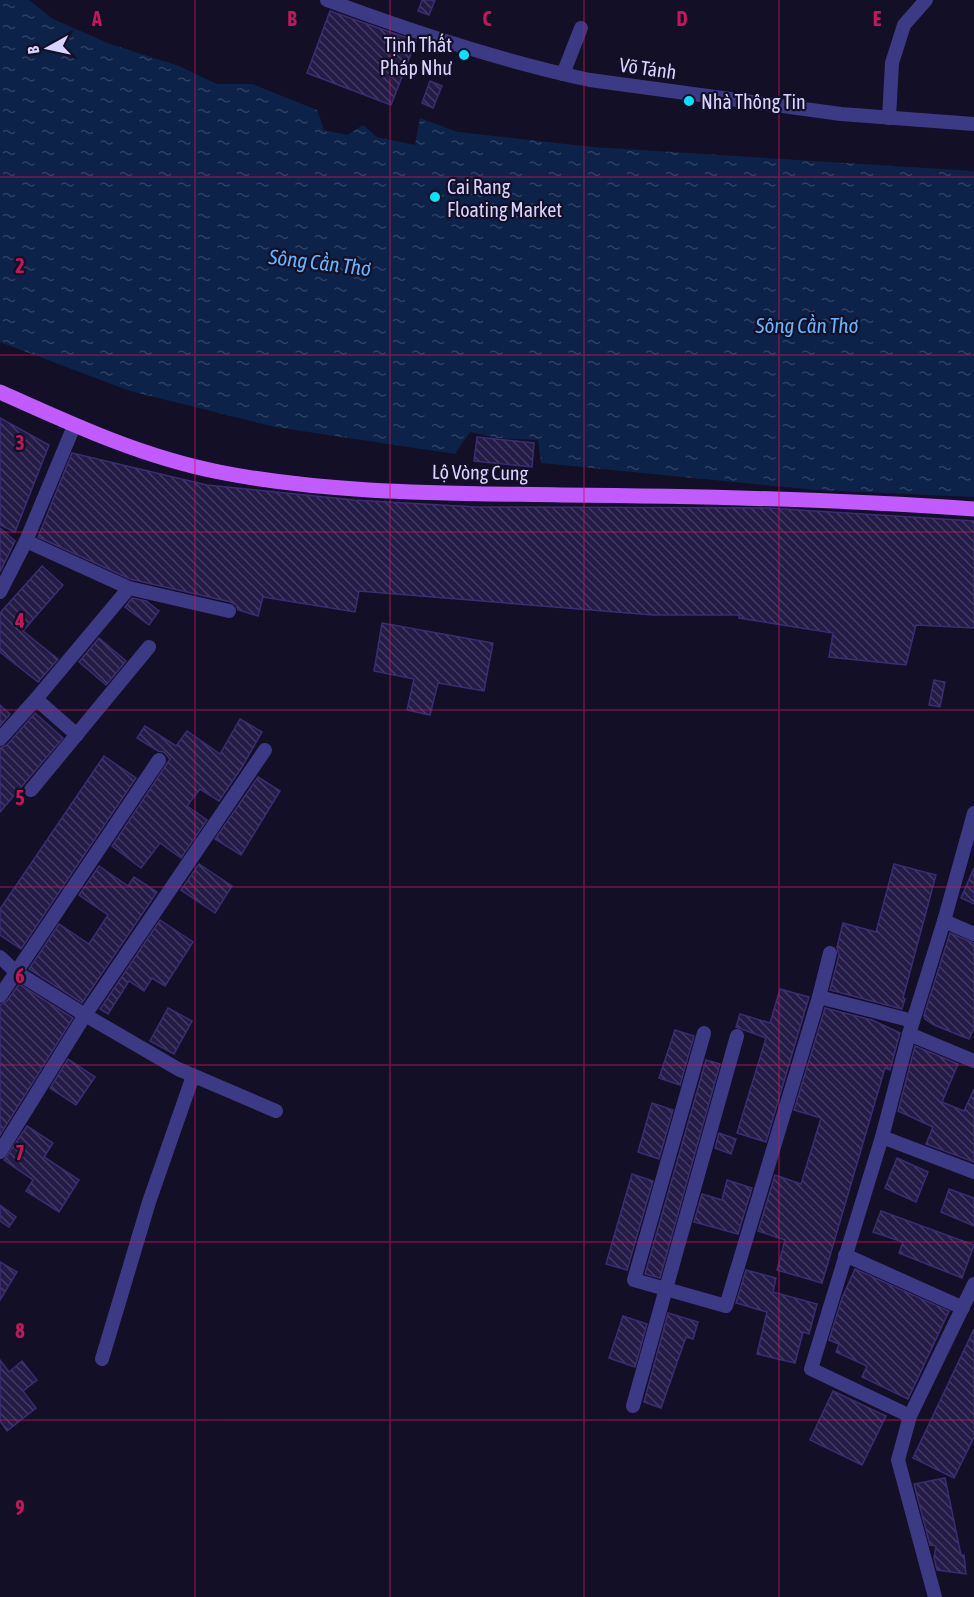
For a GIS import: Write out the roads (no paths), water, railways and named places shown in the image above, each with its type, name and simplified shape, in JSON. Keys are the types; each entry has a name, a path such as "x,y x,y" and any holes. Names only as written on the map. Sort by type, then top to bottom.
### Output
{"main road":[{"name":"Lộ Vòng Cung","path":"0,392 74,426 138,451 218,472 272,481 444,493 695,496 900,503 974,508"}],"street":[{"name":"Võ Tánh","path":"327,0 407,30 590,80 807,110 974,124"},
{"path":"889,118 892,63 904,25 926,0"},
{"path":"563,74 581,28"},
{"path":"0,592 26,541 74,426"},
{"path":"26,541 129,588 229,611"},
{"path":"0,739 129,588"},
{"path":"31,790 149,647"},
{"path":"36,699 77,735"},
{"path":"0,1152 85,1015 265,750"},
{"path":"0,996 159,760"},
{"path":"910,1416 811,1369 882,1137 911,1028 974,813"},
{"path":"944,921 974,934"},
{"path":"704,1033 634,1280 726,1306 819,997 830,953"},
{"path":"0,957 16,972 177,1069 276,1111"},
{"path":"819,997 911,1028 974,1061"},
{"path":"633,1406 737,1036"},
{"path":"102,1359 149,1202 193,1076"},
{"path":"882,1137 974,1172"},
{"path":"845,1255 963,1308"},
{"path":"935,1597 898,1460 910,1416 974,1284"}],"water":[{"name":"Sông Cần Thơ","path":"0,0 29,0 53,19 110,44 179,66 217,84 252,84 317,110 324,130 347,135 363,125 377,137 415,145 420,118 458,132 593,147 974,171 974,497 816,490 541,463 538,440 497,438 470,432 455,454 275,427 130,391 0,342"}],"place":[{"name":"Tịnh Thất Pháp Như","path":"464,55"},
{"name":"Nhà Thông Tin","path":"689,101"},
{"name":"Cai Rang Floating Market","path":"435,197"}]}
